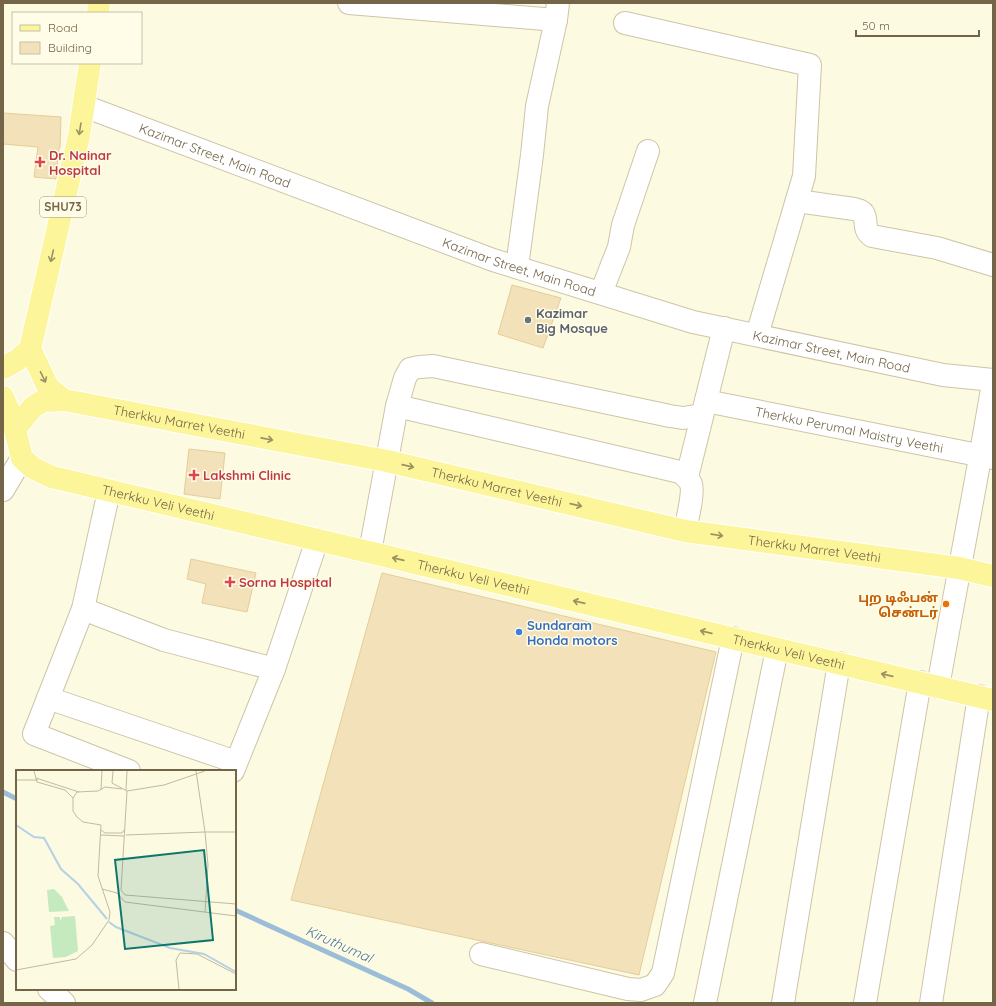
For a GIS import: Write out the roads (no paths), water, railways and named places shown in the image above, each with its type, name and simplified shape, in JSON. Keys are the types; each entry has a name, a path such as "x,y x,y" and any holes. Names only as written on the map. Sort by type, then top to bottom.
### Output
{"main road":[{"name":"SHU73","path":"30,349 79,136 90,64"},
{"path":"3,368 16,361 30,349"},
{"name":"Therkku Marret Veethi","path":"30,349 48,387 64,400 387,461 685,531 959,568 993,576"},
{"path":"3,397 12,418 22,458"},
{"path":"15,429 32,407 43,401 64,400"},
{"name":"Therkku Veli Veethi","path":"22,458 33,468 52,477 986,698"}],"street":[{"path":"349,3 557,11 538,106 517,268"},
{"path":"625,23 810,65 804,176 757,335"},
{"name":"Kazimar Street, Main Road","path":"84,106 493,260 693,322 943,375 993,380"},
{"path":"601,293 619,247 623,225 648,151"},
{"path":"796,201 862,211 867,229 869,234 872,236 937,248 993,265"},
{"path":"687,478 724,328"},
{"name":"Therkku Perumal Maistry Veethi","path":"396,406 405,378 410,369 433,366 670,416 683,418 704,408 987,457"},
{"path":"865,1003 929,684 987,457 993,383"},
{"path":"370,552 396,406 680,472 691,484 692,494 685,531"},
{"path":"3,490 22,458"},
{"path":"109,491 83,609 34,734 126,770"},
{"path":"48,698 235,767 274,669 317,540"},
{"path":"83,609 164,640 274,669"},
{"path":"481,954 628,989 641,990 655,985 663,973 733,638"},
{"path":"705,1003 777,649"},
{"path":"783,1003 839,663"},
{"path":"931,1003 986,698"},
{"path":"3,943 16,959"},
{"path":"50,990 64,1003"}],"waterway":[{"name":"Kiruthumal","path":"3,792 16,798"},
{"name":"Kiruthumal","path":"236,910 408,989 432,1003"}],"place":[{"name":"Dr. Nainar Hospital","path":"40,162"},
{"name":"Kazimar Big Mosque","path":"528,320"},
{"name":"Lakshmi Clinic","path":"194,475"},
{"name":"Sorna Hospital","path":"230,582"},
{"name":"புற டிஃபன் சென்டர்","path":"946,604"},
{"name":"Sundaram Honda motors","path":"519,632"}]}
